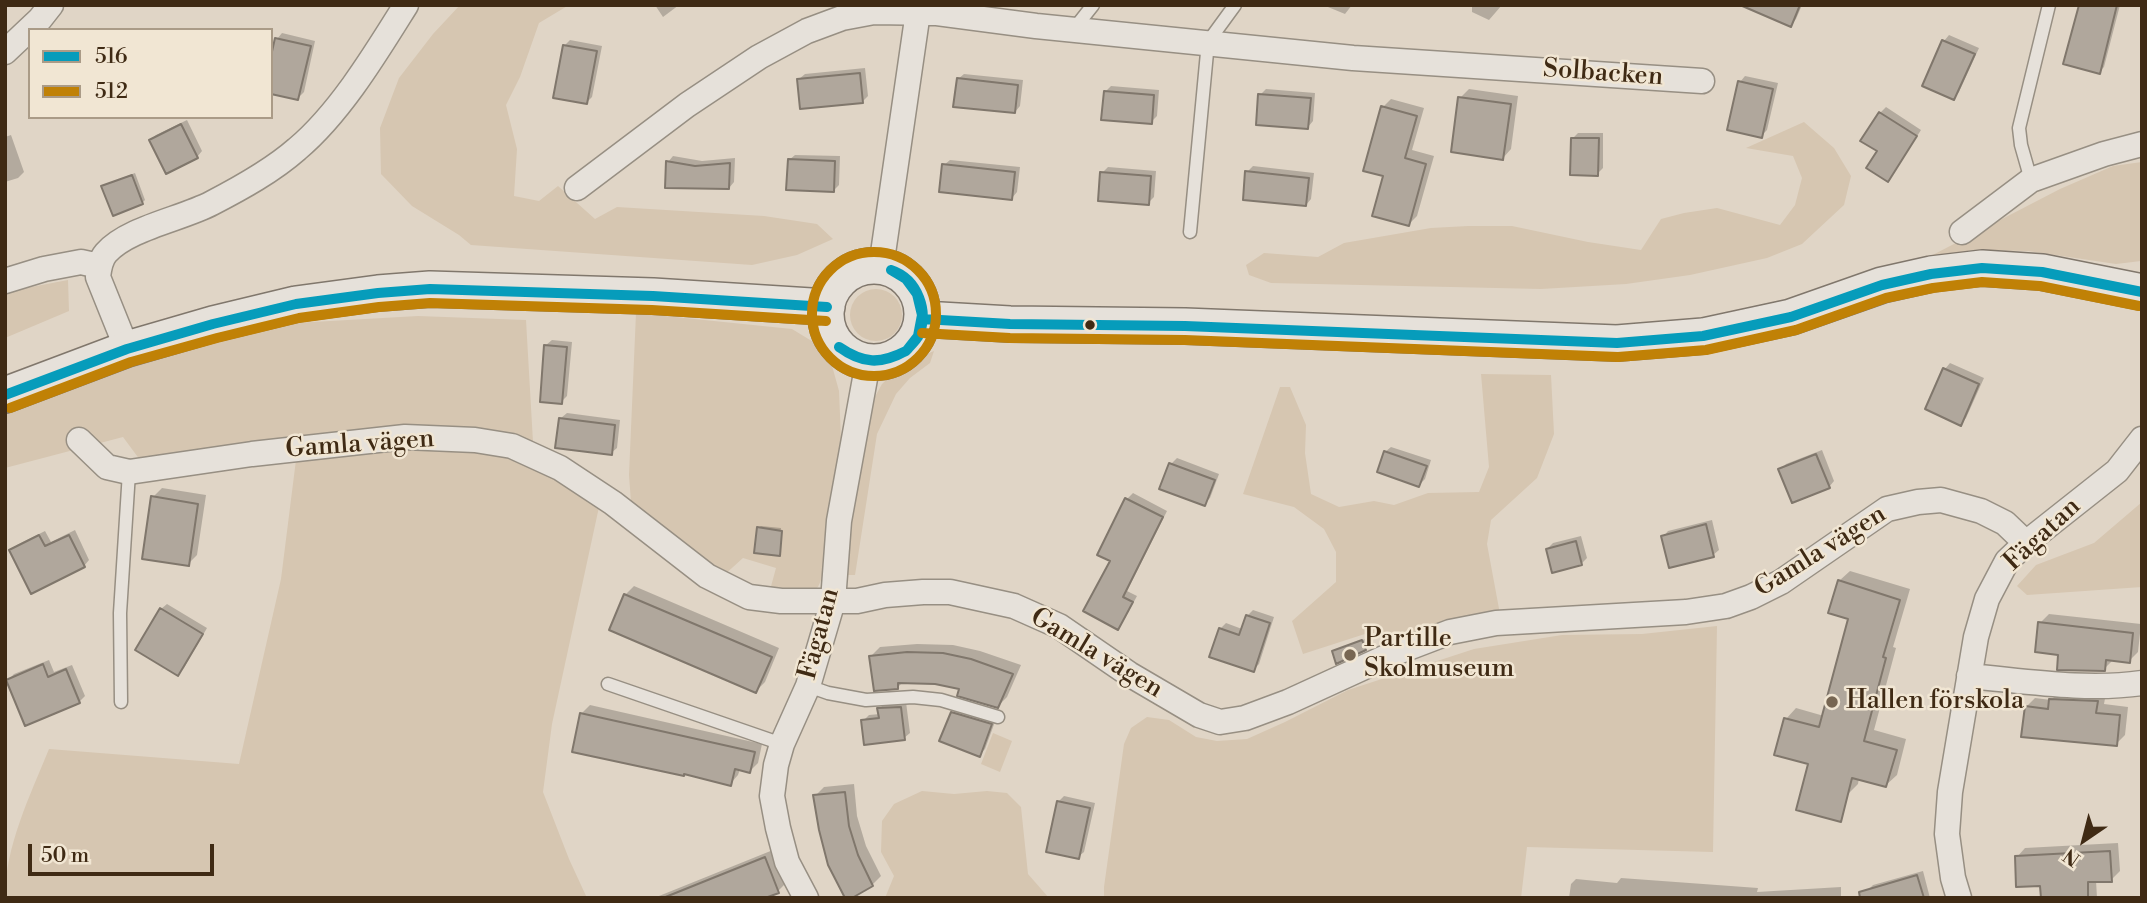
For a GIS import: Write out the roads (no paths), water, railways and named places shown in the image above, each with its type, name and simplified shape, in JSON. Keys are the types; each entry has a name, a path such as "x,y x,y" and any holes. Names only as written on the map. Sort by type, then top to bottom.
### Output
{"street":[{"path":"30,28 51,5"},
{"path":"127,349 98,277 99,266 106,253 124,239 209,205 296,150 315,132 346,93 406,5"},
{"name":"Solbacken","path":"577,188 687,105 759,57 824,20 874,12 918,12 1353,58 1702,80"},
{"path":"881,267 918,12"},
{"path":"5,52 28,30"},
{"path":"1962,232 2031,180 2104,154 2142,144"},
{"path":"5,281 44,269 81,262 99,266"},
{"path":"881,267 900,274 911,283 920,302 923,319 917,336 903,353 883,362 868,362 847,354 836,343 827,322 827,307 833,290 845,276 862,268 881,267"},
{"path":"923,319 1617,343 1703,336 1791,317 1882,285 1931,274 1982,268 2042,272 2142,292"},
{"path":"5,395 127,349 213,324 296,304 378,293 430,289 653,296 827,307"},
{"name":"Fägatan","path":"806,898 788,862 772,796 782,744 808,686 833,601 839,520 868,362"},
{"name":"Gamla vägen","path":"129,471 405,437 475,439 512,446 560,468 613,503 707,576 750,597 781,601 857,601 885,595 950,592 1014,606 1059,626 1129,674 1199,715 1220,722 1245,718 1288,702 1395,653 1450,632 1496,623 1686,612 1726,606 1781,582 1887,509 1902,504 1941,500 1981,511 2005,523 2026,543"},
{"name":"Fägatan","path":"1959,898 1953,878 1947,834 1950,792 1976,637 1987,599 2007,561 2117,471 2142,439"},
{"path":"79,440 107,467 129,471"},
{"path":"1969,676 2077,685 2122,686 2142,683"}],"lane":[{"path":"1074,29 1093,5"},
{"path":"1190,232 1208,42 1235,5"},
{"path":"2031,180 2019,128 2049,5"},
{"path":"121,702 120,612 129,471"},
{"path":"608,684 782,744"},
{"path":"808,686 828,693 866,700 913,697 941,700 999,718"}],"place":[{"name":"Partille Skolmuseum","path":"1350,655"},
{"name":"Hallen förskola","path":"1832,702"}]}
